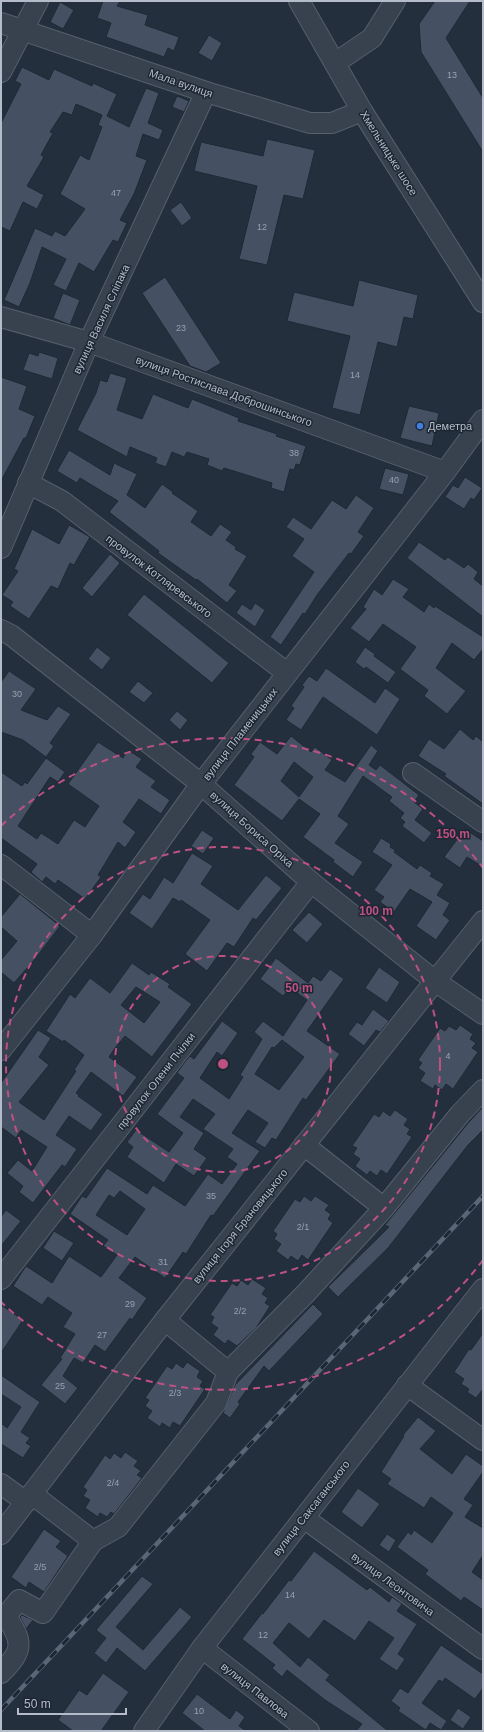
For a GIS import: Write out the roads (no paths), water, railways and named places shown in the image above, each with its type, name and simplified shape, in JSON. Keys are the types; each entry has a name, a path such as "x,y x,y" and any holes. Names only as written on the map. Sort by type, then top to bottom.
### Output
{"street":[{"path":"1,72 38,1"},
{"name":"Хмельницьке шосе","path":"299,1 362,111 483,302"},
{"path":"335,64 372,38 395,1"},
{"name":"Мала вулиця","path":"1,23 206,92 310,123 332,124 362,111"},
{"name":"вулиця Василя Сліпака","path":"1,548 89,342 206,92"},
{"name":"вулиця Ростислава Доброшинського","path":"1,317 89,342 445,472"},
{"name":"вулиця Пламеницьких","path":"1,1050 92,934 201,784 445,472 483,420"},
{"name":"провулок Котляревського","path":"28,483 62,501 287,673"},
{"name":"вулиця Бориса Оріха","path":"1,630 11,635 201,784 311,882 435,980 483,1014"},
{"path":"413,773 483,822"},
{"path":"1,865 92,934"},
{"name":"провулок Олени Пчілки","path":"1,1279 311,882"},
{"name":"вулиця Ігоря Брановицького","path":"1,1534 165,1320 483,921"},
{"path":"1,1673 17,1653 19,1643 17,1634 3,1614 19,1600 43,1613 93,1541 118,1528 216,1403 228,1372 306,1293 384,1208 460,1114 483,1090"},
{"path":"304,1145 384,1208"},
{"name":"вулиця Саксаганського","path":"144,1731 202,1648 483,1290"},
{"path":"165,1320 228,1372"},
{"path":"407,1385 483,1440"},
{"path":"1,1484 29,1498 93,1541"},
{"name":"вулиця Леонтовича","path":"304,1518 483,1649"},
{"name":"вулиця Павлова","path":"202,1648 309,1731"}],"railway":[{"path":"1,1710 483,1196"}],"place":[{"name":"Деметра","path":"420,426"}]}
